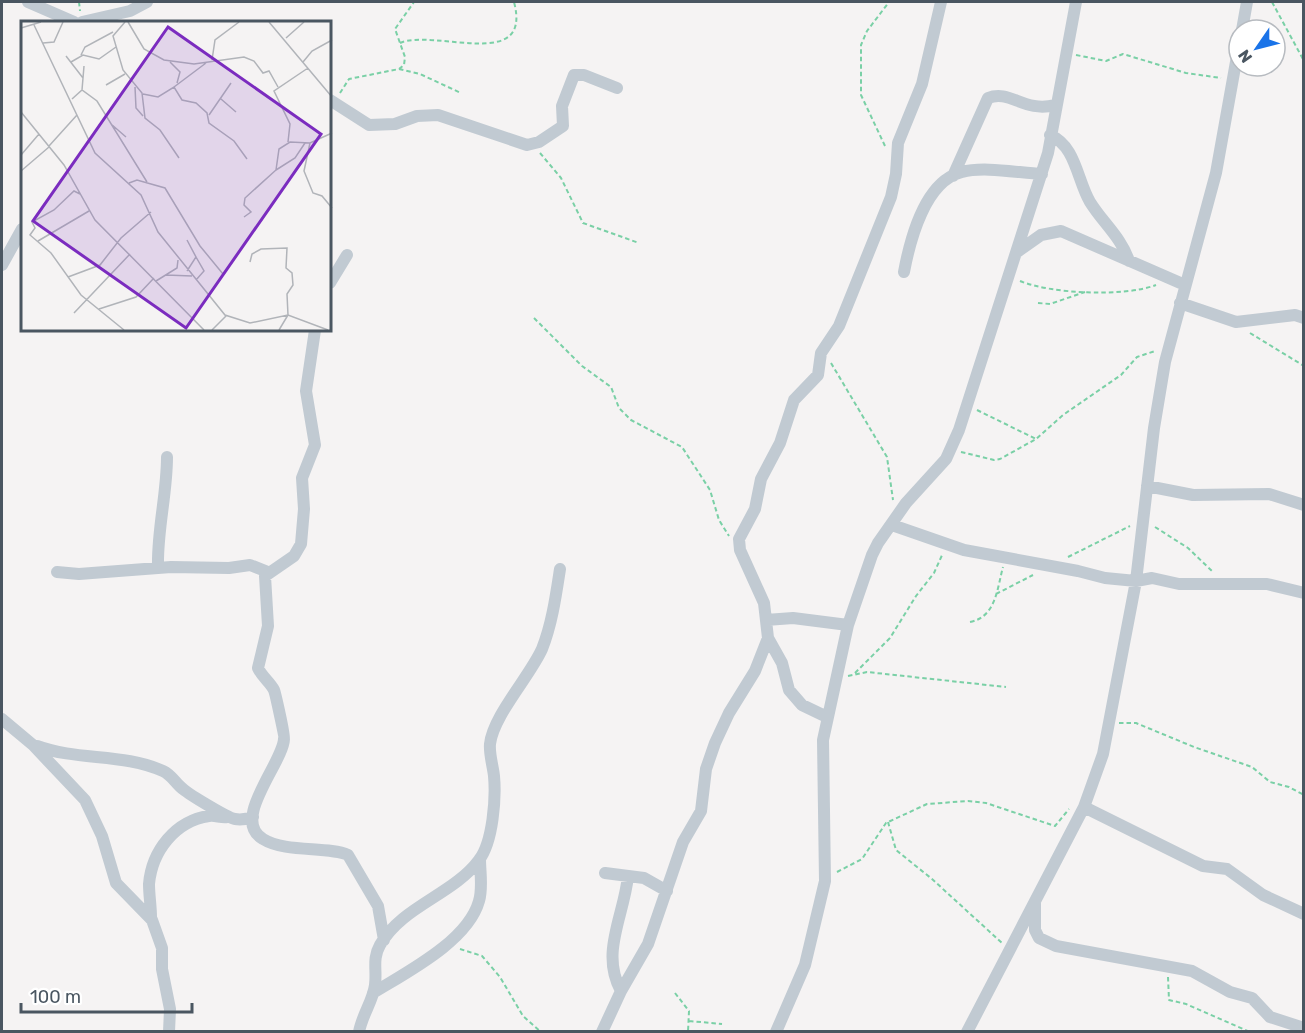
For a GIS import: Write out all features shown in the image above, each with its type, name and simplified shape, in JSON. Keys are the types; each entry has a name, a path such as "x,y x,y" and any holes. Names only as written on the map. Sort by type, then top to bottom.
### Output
{"street":[{"path":"28,2 72,21"},
{"path":"86,21 130,11 147,2"},
{"path":"776,1032 805,965 825,881 823,740 848,625 872,555 894,521 946,459 968,406 989,330 1042,174 1076,2"},
{"path":"1244,18 1247,2"},
{"path":"827,717 802,705 792,695 785,679 782,663 768,638 758,588 740,550 739,539 755,509 761,479 780,443 796,397 818,375 823,350 839,326 891,197 896,174 898,143 922,84 941,3"},
{"path":"333,102 369,125 395,124 417,116 438,115 528,145 546,138 563,126 562,106 574,75 584,75 617,88"},
{"path":"967,1032 1035,899 1079,806 1110,723 1136,581 1147,486 1169,348 1216,173 1233,78"},
{"path":"904,272 912,234 924,207 953,176 988,98 1005,96 1038,109 1055,105"},
{"path":"1050,135 1065,145 1089,201 1124,245 1129,261"},
{"path":"953,176 971,170 1042,174"},
{"path":"2,265 21,231"},
{"path":"1017,252 1041,235 1061,231 1185,285"},
{"path":"332,280 346,255"},
{"path":"1180,303 1228,321 1255,322 1294,315 1304,318"},
{"path":"315,332 306,391 315,445 302,478 303,533 294,556 268,572 264,584 267,626 258,668 276,695 285,740 269,772 253,817 253,827 256,835 265,841 322,852 343,853 353,860 378,906 384,940"},
{"path":"158,567 159,530 167,487 167,457"},
{"path":"1147,486 1193,495 1269,494 1304,505"},
{"path":"894,521 948,545 1005,559 1078,571 1105,578 1136,581 1152,578 1179,584 1267,584 1304,593"},
{"path":"57,572 102,573 158,567 250,566 268,572"},
{"path":"373,993 444,945 469,923 476,910 480,898 480,859 494,807 490,745 503,715 542,648 553,608 560,569"},
{"path":"766,620 793,618 848,625"},
{"path":"602,1032 621,991 648,945 683,842 701,811 706,769 715,743 729,713 755,671 768,638"},
{"path":"2,719 7,731 33,745 88,757 128,760 168,773 188,793 227,817"},
{"path":"33,745 85,800 102,836 116,883 150,917"},
{"path":"1079,806 1203,866 1227,869 1263,895 1304,914"},
{"path":"169,1032 170,1009 162,969 162,948 150,917 151,874 167,840 179,827 208,816 236,819 253,817"},
{"path":"359,1032 373,993 375,955 384,940 400,922 461,878 480,859"},
{"path":"605,873 644,878 667,891"},
{"path":"621,991 612,965 612,946 627,893 628,876"},
{"path":"1035,899 1035,930 1039,938 1056,946 1197,972 1230,992 1252,998 1270,1017 1304,1028"}],"path":[{"path":"399,69 405,61 395,29 414,2"},
{"path":"400,44 409,40 453,41 472,45 502,41 515,31 518,24 514,2"},
{"path":"889,2 867,31 861,45 860,89 889,155"},
{"path":"1272,2 1304,61"},
{"path":"1066,52 1106,61 1123,54 1143,62 1170,67 1186,73 1212,75 1232,82"},
{"path":"333,102 350,78 399,69 420,74 461,93"},
{"path":"528,145 539,152 561,178 583,223 639,243"},
{"path":"1009,276 1034,286 1101,293 1149,288 1173,279"},
{"path":"1038,303 1050,304 1064,297 1079,296 1085,292"},
{"path":"534,318 582,366 612,388 619,408 631,420 682,447 710,490 719,520 740,550"},
{"path":"1228,321 1304,366"},
{"path":"951,449 997,460 1036,439 1063,415 1121,375 1137,357 1169,348"},
{"path":"823,350 887,457 894,521"},
{"path":"968,406 1008,423 1036,439"},
{"path":"2,414 2,431"},
{"path":"996,594 1013,588 1079,550 1144,521 1188,548 1227,584"},
{"path":"836,685 855,673 890,638 916,596 934,573 948,545"},
{"path":"970,622 985,616 996,594 1005,559"},
{"path":"855,673 867,672 1006,687"},
{"path":"1110,723 1136,723 1194,747 1252,767 1270,782 1289,787 1304,795"},
{"path":"825,881 842,868 862,859 888,822 927,804 968,801 992,805 1055,826 1079,806"},
{"path":"888,822 894,847 898,853 932,879 1009,948"},
{"path":"444,945 482,956 500,977 523,1016 541,1032"},
{"path":"1166,968 1169,1000 1186,1004 1251,1032"},
{"path":"675,993 687,1007 688,1032"},
{"path":"689,1021 722,1024"}]}
